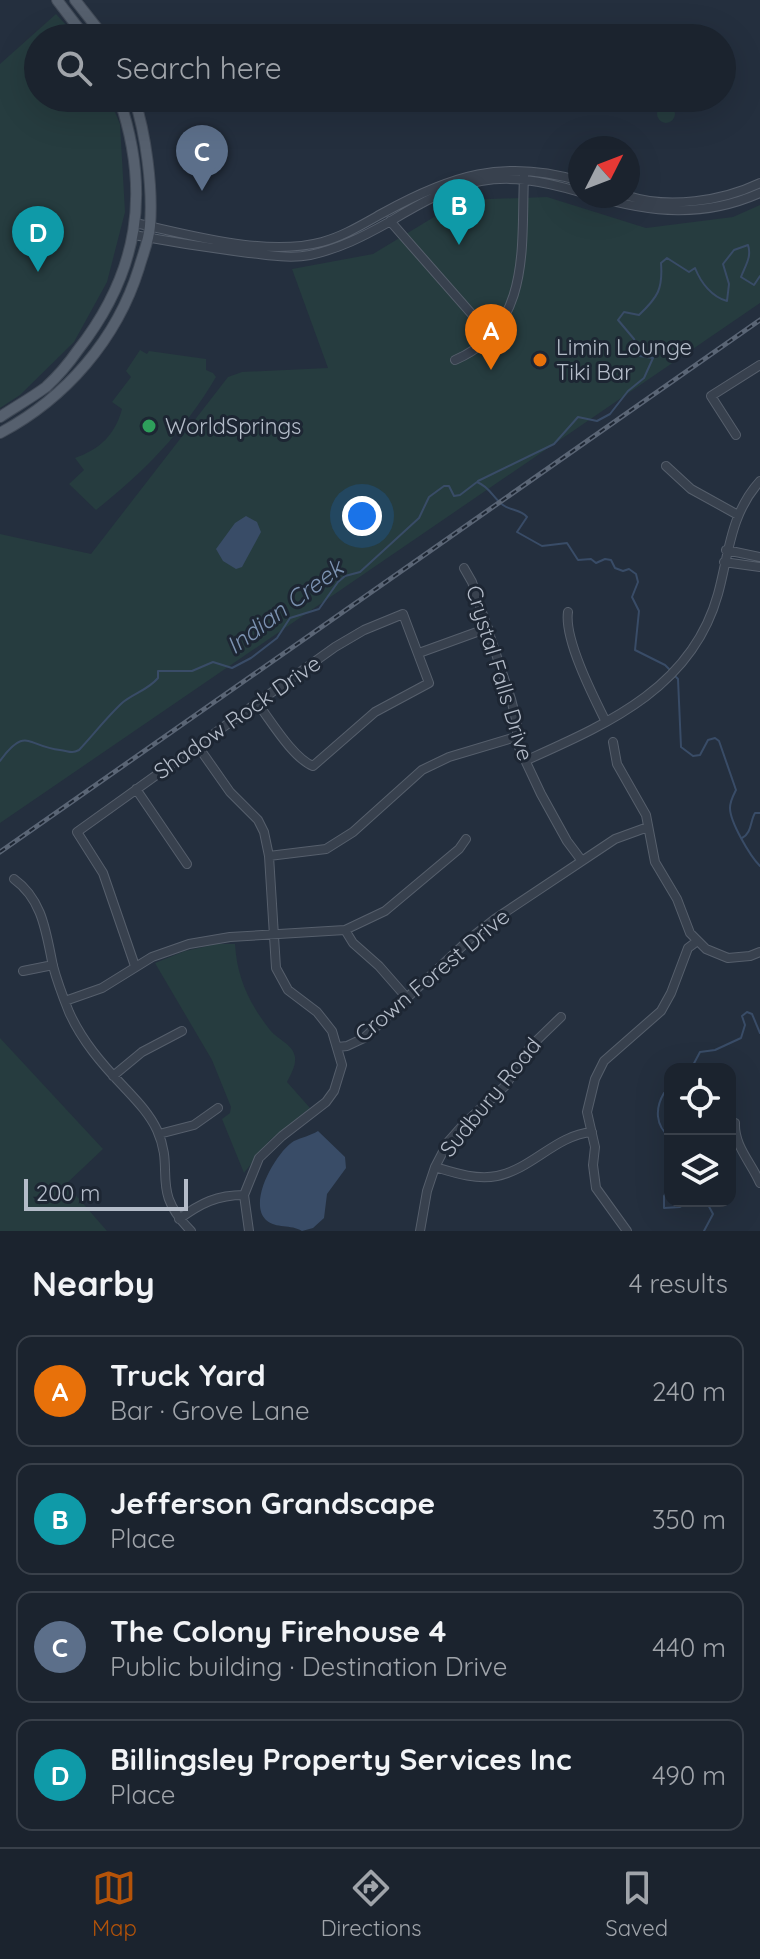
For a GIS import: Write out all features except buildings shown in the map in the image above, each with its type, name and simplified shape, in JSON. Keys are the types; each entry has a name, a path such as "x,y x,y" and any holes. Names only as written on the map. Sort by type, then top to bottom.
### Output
{"main road":[{"path":"57,0 75,24"},
{"path":"75,0 94,24"},
{"path":"0,417 45,387 90,336 114,294 130,257 137,200 134,158 122,112"},
{"path":"0,433 51,399 81,371 118,319 133,288 149,232 147,165 137,112"}],"street":[{"path":"149,232 261,246 297,246 322,242 353,230 444,183 469,174 551,172 568,177"},
{"path":"135,229 228,250 278,256 308,255 368,235 457,186 524,174 568,188"},
{"path":"455,360 469,354 491,336 503,321 516,292 524,174"},
{"path":"640,207 708,199 741,192 760,183"},
{"path":"640,199 682,212 725,206 760,193"},
{"path":"390,221 491,336"},
{"path":"736,435 711,396 760,365"},
{"path":"666,466 691,489 738,515"},
{"path":"527,760 629,711 659,687 692,648 712,614 726,550 738,515 760,481"},
{"path":"726,550 760,557"},
{"path":"724,562 760,567"},
{"name":"Crystal Falls Drive","path":"464,568 488,628 515,714 516,737 547,806 582,861"},
{"path":"568,612 574,646 606,722"},
{"name":"Shadow Rock Drive","path":"135,966 103,873 77,832 351,637 403,614 419,653"},
{"path":"258,704 282,737 309,766 318,762 384,706 429,683 419,653 488,628"},
{"path":"269,856 317,852 334,846 422,770 449,757 516,737"},
{"path":"613,742 617,764 641,804 653,856 696,942 728,958 760,952"},
{"path":"197,745 230,792 258,820 266,837 274,958 282,981 293,995 326,1022 338,1047 342,1065 331,1096 259,1158 244,1195 248,1231"},
{"path":"136,789 187,864"},
{"name":"Crown Forest Drive","path":"338,1047 364,1038 483,928 615,839 648,827"},
{"path":"65,1001 102,988 135,966 189,944 230,937 345,930 372,919 392,905 459,849 466,839"},
{"path":"14,879 29,892 44,920 53,965 82,1037 150,1116 159,1134 163,1184 169,1202 191,1231"},
{"path":"345,930 353,943 379,966 407,998"},
{"path":"627,1231 596,1188 592,1132 587,1112 595,1079 604,1061 661,1011 688,948 696,942"},
{"path":"23,971 53,965"},
{"name":"Sudbury Road","path":"420,1231 435,1167 455,1133 505,1086 530,1047 561,1017"},
{"path":"113,1076 142,1052 182,1031"},
{"path":"159,1134 194,1125 218,1108"},
{"path":"435,1167 467,1176 497,1176 522,1166 577,1133 592,1132"},
{"path":"736,1135 736,1142 760,1183"},
{"path":"179,1219 215,1197 244,1195"}],"green space":[{"path":"56,14 65,24 45,24"},
{"path":"24,43 24,112 115,112 120,124 125,212 107,282 74,342 20,395 0,408 0,64"},
{"path":"657,112 675,112 675,118 670,123 662,123 657,118"},
{"path":"547,197 568,204 568,208 582,208 646,228 733,217 760,205 760,303 0,823 0,534 91,554 228,377 242,372 328,368 292,269 373,254 462,200"},
{"name":"WorldSprings","path":"140,350 147,354 149,351 206,359 206,370 216,377 191,415 162,450 96,510 69,484 84,470 75,458 92,450 111,434 122,409 112,402 131,377 126,371"},
{"path":"217,944 235,944 238,968 250,1000 270,1030 294,1053 295,1064 287,1082 310,1108 269,1141 244,1173 222,1119 230,1113 231,1107 212,1060 155,963 185,951"},
{"path":"0,1038 103,1149 66,1184 107,1231 0,1231"}],"water":[{"path":"246,516 257,522 261,532 242,567 236,569 223,561 216,549 235,523"},
{"path":"318,1131 345,1157 346,1168 327,1194 324,1218 313,1228 302,1231 270,1223 261,1212 260,1201 266,1178 287,1147"}],"waterway":[{"path":"478,481 554,444 578,417 597,421 610,414 628,391 644,378 653,358 640,356 634,339 618,320 624,312 639,315 651,303 660,286 661,263 667,258 689,272 695,268 708,289 727,301 729,284 723,264 734,250 748,245 749,257 741,277 754,285 760,276"},
{"name":"Indian Creek","path":"0,761 22,741 70,752 79,750 122,703 154,682 158,671 192,671 213,662 232,668 251,658 277,638 290,618 319,609 338,582 345,576 360,572 419,518 429,497 444,486 449,486 454,496 477,482 503,505 527,517 517,532 542,546 567,543 578,560 591,559 596,563 611,560 615,568 623,571 629,569 636,574 638,582 632,597 639,611 635,650 670,670"},
{"name":"Indian Creek","path":"674,675 678,679 681,747 693,756 700,755 708,740 715,738 719,741 736,790 730,805 733,822 760,866"},
{"name":"Indian Creek","path":"742,838 749,830 755,813 760,813"},
{"path":"694,1063 700,1052 715,1050 741,1038 745,1025 742,1016 747,1012 752,1014 760,1033"},
{"path":"664,1093 658,1111 664,1132"},
{"path":"664,1207 680,1207"},
{"path":"704,1231 713,1214 709,1207"}],"railway":[{"path":"0,852 760,320"}],"place":[{"name":"The Colony Firehouse 4","path":"202,191"},
{"name":"Jefferson Grandscape","path":"459,245"},
{"name":"Billingsley Property Services Inc","path":"38,272"},
{"name":"Limin Lounge Tiki Bar","path":"540,360"},
{"name":"Truck Yard","path":"491,370"},
{"name":"WorldSprings","path":"149,426"}]}
